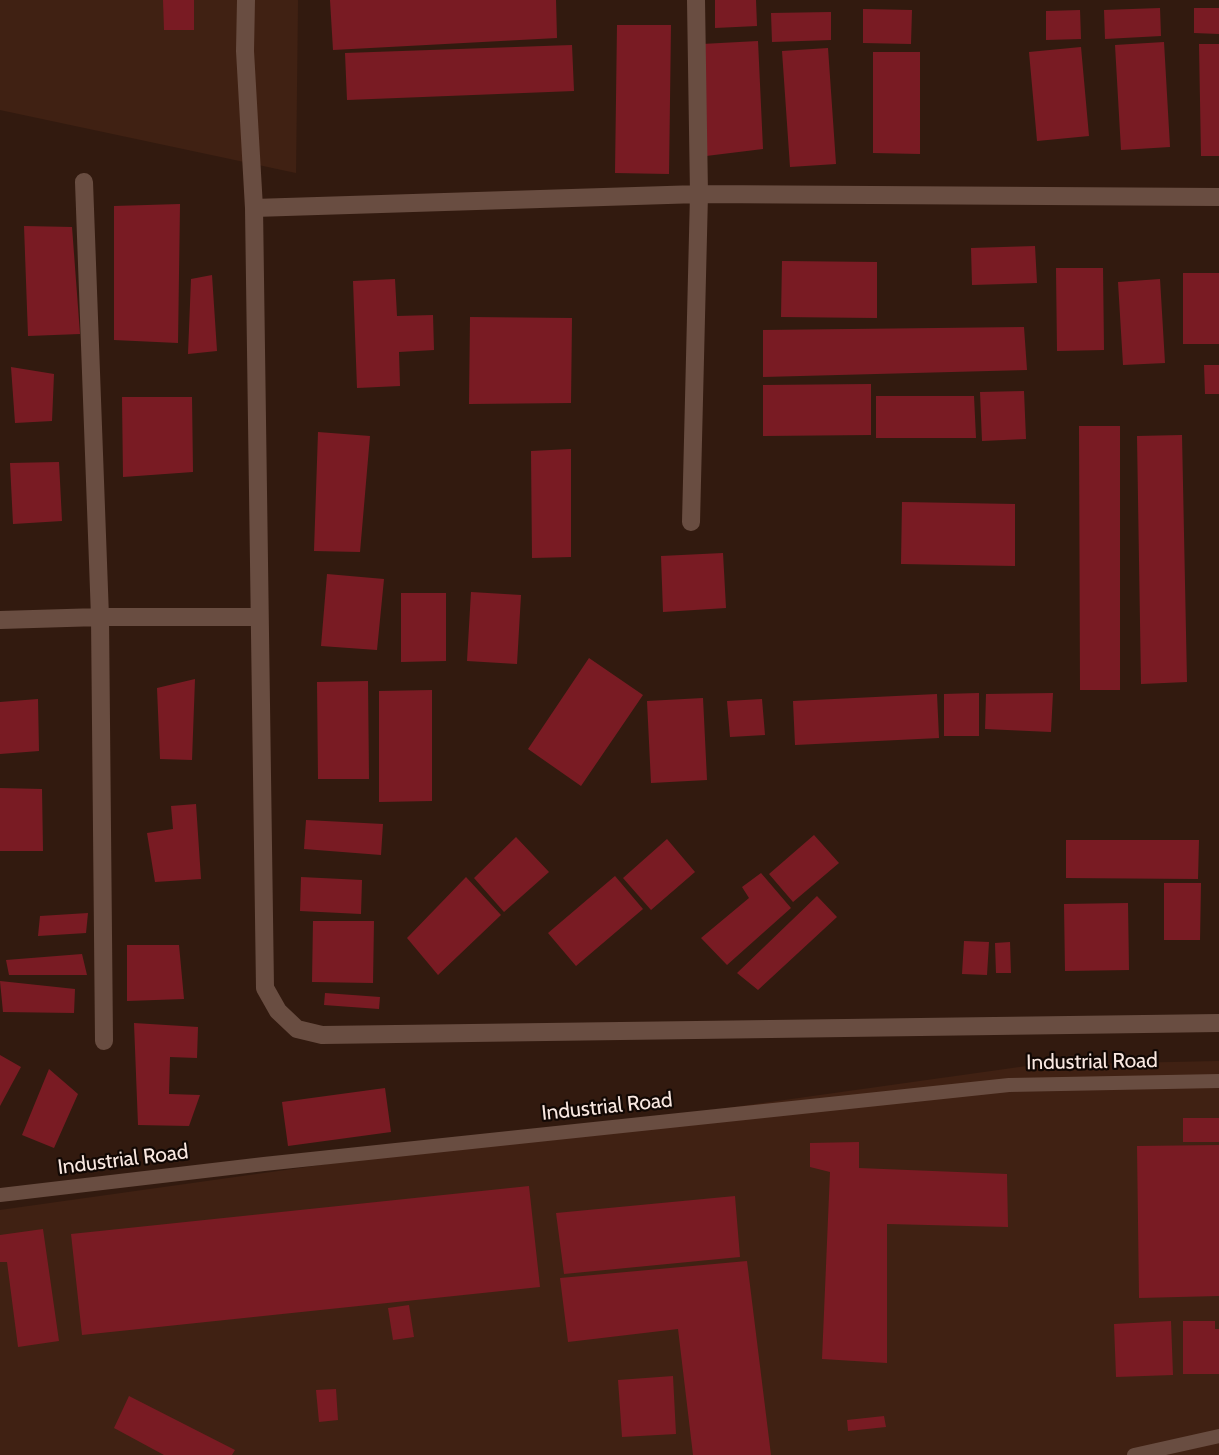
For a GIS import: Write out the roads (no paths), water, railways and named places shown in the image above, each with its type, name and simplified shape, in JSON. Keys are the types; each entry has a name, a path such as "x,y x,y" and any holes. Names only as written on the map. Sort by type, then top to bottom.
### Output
{"street":[{"path":"246,0 245,51 254,208 265,988 278,1011 297,1029 322,1035 1219,1023"},
{"path":"691,522 699,194 696,0"},
{"path":"84,182 100,617 104,1041"},
{"path":"254,208 699,194 1219,197"},
{"path":"0,620 100,617 258,617"}],"lane":[{"name":"Industrial Road","path":"0,1195 276,1163 1010,1085 1219,1081"},
{"path":"1134,1455 1219,1436"}]}
